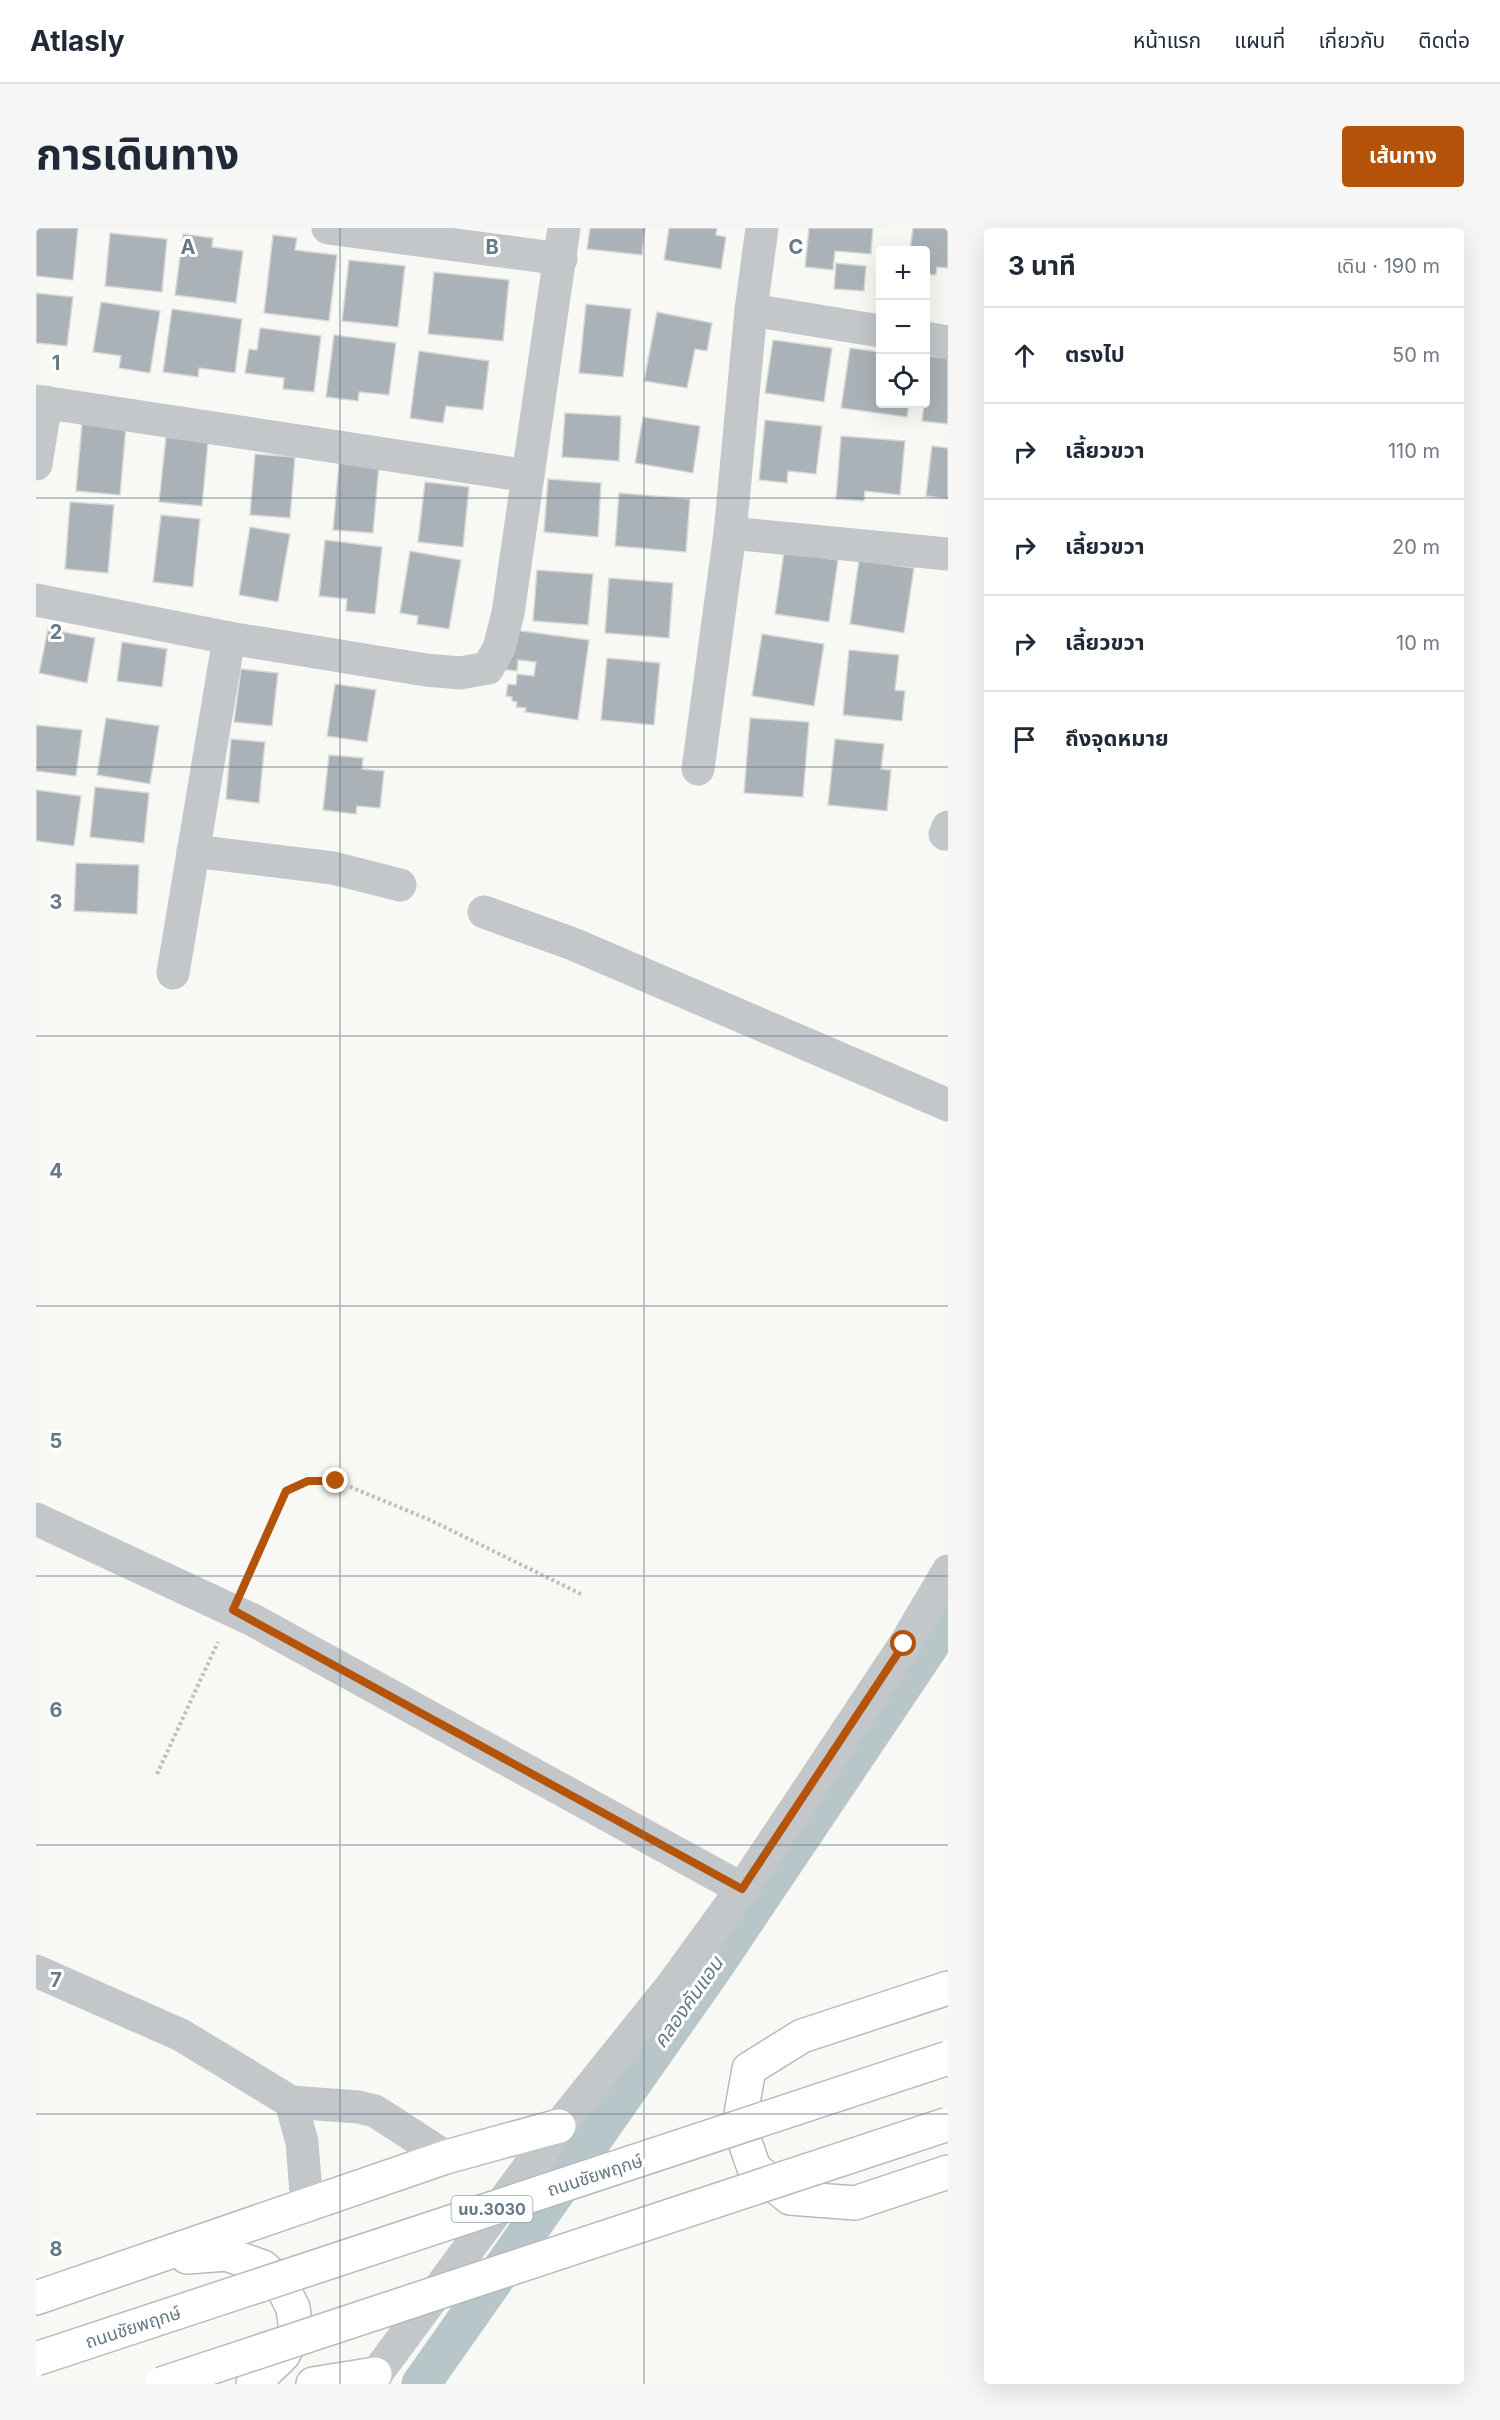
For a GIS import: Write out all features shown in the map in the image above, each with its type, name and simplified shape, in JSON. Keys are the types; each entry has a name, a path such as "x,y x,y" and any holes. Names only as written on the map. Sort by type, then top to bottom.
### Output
{"main road":[{"path":"948,1988 802,2036 749,2069 739,2125 754,2168 790,2198 855,2203 948,2172"},
{"name":"ถนนชัยพฤกษ์","path":"36,2360 948,2058"},
{"path":"161,2384 948,2124"},
{"path":"36,2298 446,2157 559,2127"},
{"path":"152,2259 226,2254 263,2267 282,2286 293,2308 296,2331 284,2355 253,2384"},
{"path":"313,2384 372,2379"}],"street":[{"path":"36,600 229,638 426,670 460,673 488,668 499,648 508,613 562,244 328,228"},
{"path":"698,770 730,533 751,310 762,228"},
{"path":"751,310 876,330"},
{"path":"930,339 948,342"},
{"path":"36,464 41,401 528,476"},
{"path":"730,533 948,554"},
{"path":"173,973 229,638"},
{"path":"193,851 333,868 400,885"},
{"path":"484,912 573,944 948,1105"},
{"path":"36,1519 233,1610 742,1889"},
{"path":"372,2379 559,2127 673,1984 742,1889 904,1644 948,1571"},
{"path":"36,1971 181,2035 291,2102 358,2107 375,2111 446,2157"},
{"path":"291,2102 302,2142 307,2206"}],"path":[{"path":"157,1774 286,1491 308,1481 336,1481 430,1520 583,1595"}],"building":[{"path":"36,228 78,228 73,280 36,276"},
{"path":"590,228 645,228 642,255 587,249"},
{"path":"669,228 717,228 716,235 726,237 721,269 664,260"},
{"path":"809,228 873,228 871,254 835,251 833,270 805,267"},
{"path":"913,228 948,228 948,268 937,267 936,275 930,274 930,246 911,246"},
{"path":"110,233 167,239 162,292 105,286"},
{"path":"183,234 213,238 212,247 243,251 236,303 175,295"},
{"path":"273,235 297,238 295,250 337,255 329,321 264,313"},
{"path":"349,260 405,266 398,327 342,321"},
{"path":"836,263 866,266 864,291 834,289"},
{"path":"434,272 509,280 503,341 428,334"},
{"path":"36,293 73,297 67,346 36,343"},
{"path":"101,302 160,311 150,373 119,368 121,356 93,352"},
{"path":"586,304 631,309 623,377 579,373"},
{"path":"172,309 242,319 235,373 199,368 198,377 163,372"},
{"path":"657,312 712,323 707,351 695,349 687,388 644,381"},
{"path":"260,328 321,336 314,392 283,389 284,378 245,373 249,349 257,350"},
{"path":"334,335 396,343 389,395 359,392 358,401 326,397"},
{"path":"773,340 832,348 824,402 765,393"},
{"path":"850,348 876,351 876,408 908,408 907,417 841,408"},
{"path":"419,351 489,361 483,410 446,406 443,423 410,418"},
{"path":"930,356 948,358 948,424 922,421 924,408 930,408"},
{"path":"565,413 621,416 619,461 562,457"},
{"path":"643,417 700,426 693,473 635,463"},
{"path":"765,420 822,426 816,474 788,471 787,483 759,480"},
{"path":"82,424 126,427 120,495 76,491"},
{"path":"841,436 905,441 900,495 865,491 864,501 836,499"},
{"path":"166,437 208,442 202,506 159,502"},
{"path":"932,446 948,448 948,499 926,496"},
{"path":"255,454 295,457 290,518 250,515"},
{"path":"339,462 379,465 373,533 333,530"},
{"path":"548,479 601,483 598,537 544,532"},
{"path":"425,482 469,487 463,547 418,542"},
{"path":"619,493 690,499 686,552 615,546"},
{"path":"70,502 114,505 108,573 65,569"},
{"path":"161,515 200,519 193,587 153,582"},
{"path":"250,527 290,534 278,602 239,595"},
{"path":"325,540 382,547 375,614 346,611 347,599 319,596"},
{"path":"410,551 461,560 449,629 417,624 418,616 400,613"},
{"path":"784,552 838,560 829,622 775,614"},
{"path":"859,560 914,568 904,633 850,624"},
{"path":"537,570 593,574 588,625 533,621"},
{"path":"609,578 673,583 669,638 605,633"},
{"path":"48,629 95,638 87,683 39,673"},
{"path":"514,630 589,640 578,720 525,712 526,708 516,707 517,702 512,701 512,697 506,696 508,684 516,685 517,674 534,676 536,662 518,660 517,671 501,669"},
{"path":"762,634 824,644 814,706 752,696"},
{"path":"122,642 167,649 162,687 117,681"},
{"path":"849,650 899,655 895,690 905,691 902,721 843,715"},
{"path":"607,658 660,663 654,725 601,720"},
{"path":"241,669 278,673 272,726 234,722"},
{"path":"335,684 376,690 367,742 327,736"},
{"path":"106,718 159,726 150,784 97,775"},
{"path":"750,718 809,722 803,797 744,793"},
{"path":"36,725 82,730 76,776 36,771"},
{"path":"231,739 265,742 259,803 226,799"},
{"path":"835,739 884,744 881,769 891,770 887,811 828,805"},
{"path":"329,755 363,758 362,769 384,771 380,808 357,806 356,814 323,810"},
{"path":"95,787 149,793 144,843 90,837"},
{"path":"36,790 81,796 74,846 36,841"},
{"path":"76,863 139,865 137,914 74,911"}],"waterway":[{"name":"คลองคันแอน","path":"421,2384 713,1968 948,1615"}],"route":[{"path":"336,1481 308,1481 286,1491 276,1518 233,1610 742,1889 904,1644"}]}
